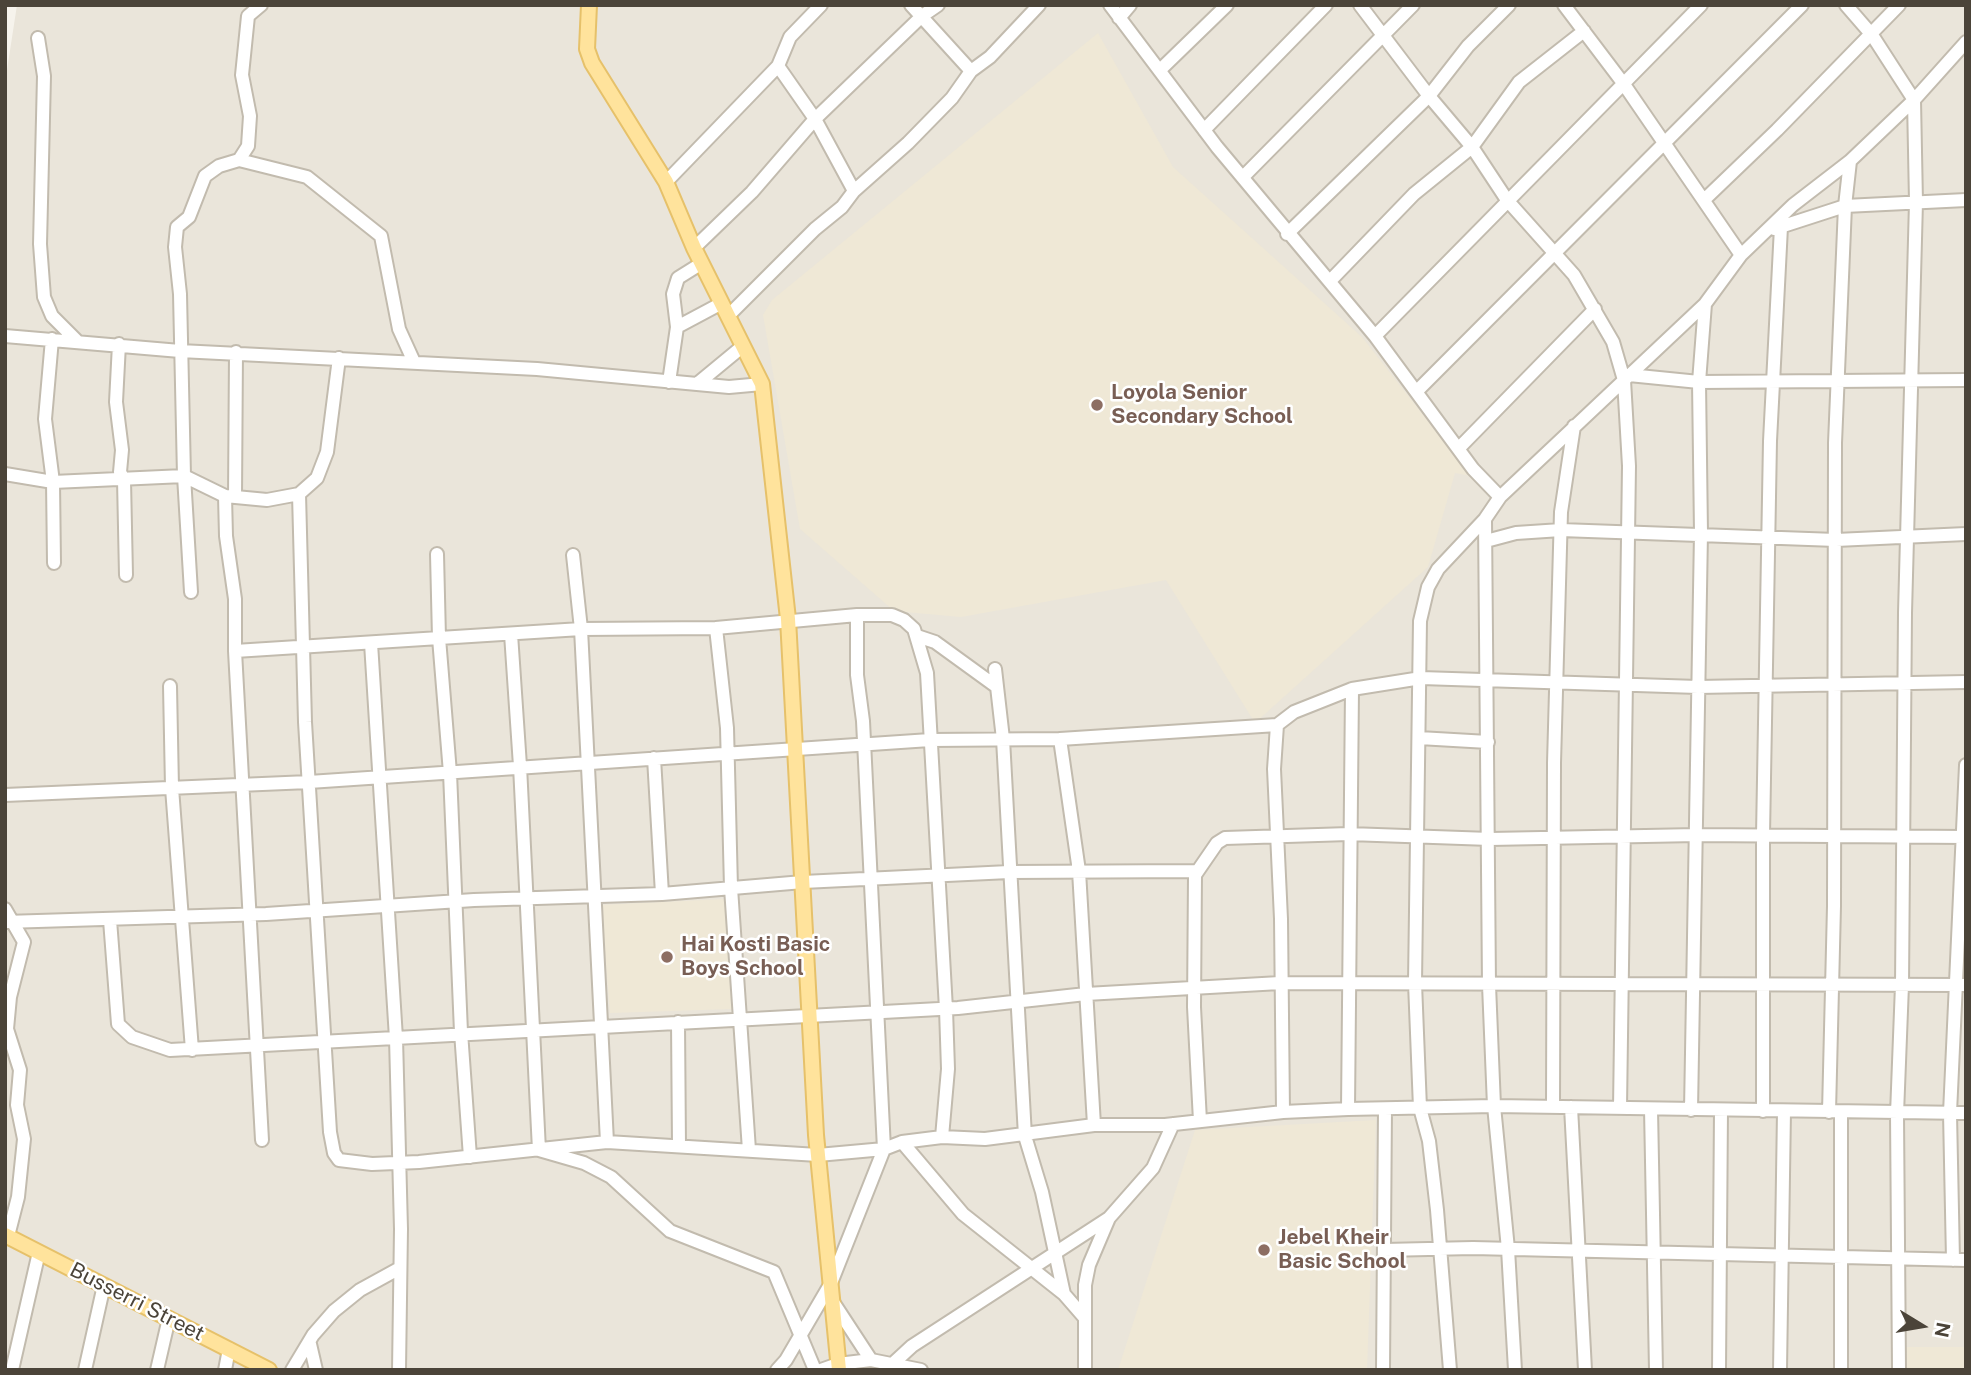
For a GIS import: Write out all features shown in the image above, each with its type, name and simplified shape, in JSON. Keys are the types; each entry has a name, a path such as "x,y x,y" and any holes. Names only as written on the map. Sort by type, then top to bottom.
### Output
{"main road":[{"path":"589,5 587,49 592,63 666,182 694,248 762,384 788,619 818,1155 838,1367"},
{"name":"Busserri Street","path":"6,1236 269,1370"}],"street":[{"path":"239,160 248,146 252,131 242,75 248,16 261,5"},
{"path":"666,182 778,66 790,37 821,5"},
{"path":"911,5 971,71"},
{"path":"694,248 752,192 815,119 922,16 938,5"},
{"path":"677,327 725,310 842,207 854,191 940,112 971,71 990,57 1039,5"},
{"path":"1110,5 1204,130 1287,234 1375,336 1473,469 1500,497"},
{"path":"1119,18 1130,5"},
{"path":"1160,70 1227,5"},
{"path":"1204,130 1326,5"},
{"path":"1360,5 1429,96 1472,147 1507,200 1555,253 1595,309 1613,342 1627,377 1629,466 1626,836 1620,1108"},
{"path":"1242,177 1413,5"},
{"path":"1287,234 1429,96 1468,46 1509,5"},
{"path":"1564,5 1705,199 1741,256"},
{"path":"1375,336 1701,5"},
{"path":"1417,391 1802,5"},
{"path":"1846,5 1872,35 1914,100 1916,202 1904,684 1902,985 1897,1114 1899,1370"},
{"path":"1705,199 1872,35 1899,5"},
{"path":"1330,281 1414,194 1472,147 1519,82 1584,31"},
{"path":"38,38 44,76 40,244 44,297 52,316 77,341"},
{"path":"1450,1370 1429,1141 1420,1108 1415,983 1420,621 1428,587 1438,569 1485,519 1500,497 1705,304 1741,256 1793,205 1850,161 1914,100 1966,43"},
{"path":"778,66 815,119 854,191"},
{"path":"191,592 184,476 180,294 175,247 177,228 189,217 205,176 219,166 239,160 307,177 381,236 399,329 414,362"},
{"path":"1841,1370 1832,836 1837,382 1845,206 1850,161"},
{"path":"1767,232 1845,206 1966,200"},
{"path":"1763,1111 1763,835 1773,383 1780,227"},
{"path":"669,382 677,327 673,294 678,278 702,263"},
{"path":"1691,1110 1702,533 1699,382 1705,304"},
{"path":"1459,448 1595,309"},
{"path":"5,336 180,351 537,369 729,387 762,384"},
{"path":"52,339 46,419 53,482 54,563"},
{"path":"118,344 116,402 122,450 120,472 124,480 126,575"},
{"path":"696,384 743,346"},
{"path":"236,352 226,536 235,599 235,651 262,1140"},
{"path":"5,474 53,482 184,476 230,496 267,500 299,494 317,478 327,452 339,358"},
{"path":"1627,377 1773,383 1966,380"},
{"path":"1553,1107 1556,683 1561,530 1574,426"},
{"path":"299,494 302,648 309,782 334,1153 346,1162 399,1163 607,1142 818,1155 884,1149 902,1142 942,1137 985,1139 1025,1136 1094,1125 1173,1124 1283,1112 1348,1109 1494,1106 1966,1113"},
{"path":"1485,519 1490,839 1489,985 1494,1106 1508,1249 1514,1370"},
{"path":"1486,541 1516,533 1561,530 1702,533 1836,540 1966,534"},
{"path":"437,554 439,638 450,773 461,1032 470,1157"},
{"path":"573,555 581,629 607,1142"},
{"path":"235,651 581,629 716,628 788,619 857,615 892,615 904,620 917,636 928,673 948,1069 942,1137"},
{"path":"777,1370 831,1283 884,1149 868,879 864,746 857,675 857,615"},
{"path":"716,628 728,754 731,888 749,1150"},
{"path":"511,634 539,1150"},
{"path":"917,636 935,642 997,687"},
{"path":"371,643 390,907 396,1038 399,1370"},
{"path":"995,669 1003,739 1025,1136 1042,1192 1065,1294"},
{"path":"5,795 242,786 450,773 520,765 930,740 1060,739 1277,725 1294,712 1352,690 1421,678 1698,687 1834,687 1966,682"},
{"path":"170,686 172,788 192,1050"},
{"path":"1348,1109 1352,690"},
{"path":"1277,725 1274,769 1283,1112"},
{"path":"1419,738 1488,742"},
{"path":"1060,739 1079,870 1094,1125"},
{"path":"654,758 662,894"},
{"path":"1384,1250 1508,1249 1900,1261 1959,1260 1950,1113 1960,985 1966,765"},
{"path":"1200,1121 1194,987 1195,871 1221,840 1349,834 1490,839 1697,835 1965,837"},
{"path":"9,922 319,911 595,894 662,894 803,883 1029,871 1195,871"},
{"path":"1010,898 1029,871"},
{"path":"5,909 9,922 24,942"},
{"path":"110,920 118,1024 132,1037 170,1050 327,1044 461,1032 946,1009 1086,994 1280,983 1960,985"},
{"path":"6,1236 18,1197 24,1139 16,1105 20,1070 6,1029 9,997 24,942 39,923"},
{"path":"678,1021 679,1146"},
{"path":"1571,1107 1585,1370"},
{"path":"1382,1370 1385,1109"},
{"path":"1651,1109 1656,1370"},
{"path":"1719,1370 1721,1110"},
{"path":"1780,1370 1784,1111"},
{"path":"890,1366 912,1346 1109,1218 1153,1168 1173,1124"},
{"path":"902,1142 963,1214 986,1229 1030,1268 1065,1294 1084,1317"},
{"path":"539,1150 584,1163 611,1177 670,1231 775,1272 815,1370"},
{"path":"1085,1370 1085,1285 1089,1265 1109,1218"},
{"path":"12,1370 39,1252"},
{"path":"292,1370 313,1335 334,1311 360,1290 400,1268"},
{"path":"85,1370 104,1285"},
{"path":"833,1302 871,1360"},
{"path":"157,1370 169,1318"},
{"path":"310,1344 316,1370"},
{"path":"225,1370 229,1349"},
{"path":"821,1370 871,1360 890,1366 921,1370"}],"shaded area":[{"path":"17,5 1966,5 1966,1370 5,1370 5,83"},
{"name":"Loyola Senior Secondary School","path":"1098,33 1173,167 1362,337 1471,476 1455,473 1428,567 1255,723 1166,580 961,617 894,611 800,529 763,315 772,300"},
{"name":"Hai Kosti Basic Boys School","path":"725,899 732,1009 610,1013 601,905"},
{"name":"Jebel Kheir Basic School","path":"1376,1120 1367,1370 1118,1370 1195,1130"},
{"path":"1903,1347 1966,1347 1966,1370 1903,1370"}],"place":[{"name":"Loyola Senior Secondary School","path":"1097,405"},
{"name":"Hai Kosti Basic Boys School","path":"667,957"},
{"name":"Jebel Kheir Basic School","path":"1264,1250"}]}
